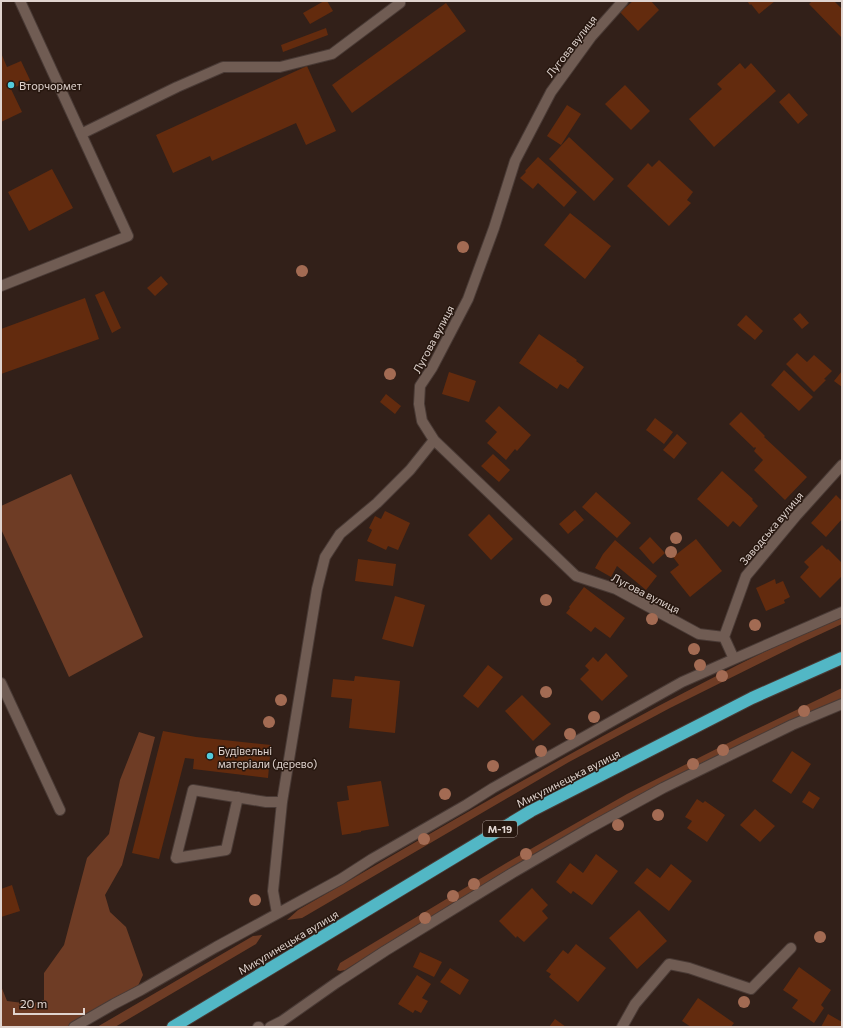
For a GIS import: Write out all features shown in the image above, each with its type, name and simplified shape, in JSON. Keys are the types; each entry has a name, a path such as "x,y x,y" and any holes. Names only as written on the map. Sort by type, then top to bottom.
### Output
{"highway":[{"name":"Микулинецька вулиця","path":"172,1027 531,811 752,698 842,658"}],"street":[{"path":"1,286 128,236 20,1"},
{"path":"81,134 177,87 223,67 280,67 332,54 400,4 399,1"},
{"name":"Лугова вулиця","path":"622,1 591,37 551,92 515,161 494,228 468,299 432,368 420,386 419,404 422,421 434,440 576,576 616,589 699,634 724,637"},
{"path":"277,913 273,891 282,802 317,589 325,557 340,534 376,503 410,470 434,440"},
{"name":"Заводська вулиця","path":"724,637 746,576 796,516 842,465"},
{"path":"74,1027 277,913 341,879 372,859 676,685 842,612"},
{"path":"724,637 734,659"},
{"path":"1,683 60,810"},
{"path":"270,1027 282,1021 385,951 514,872 588,829 663,788 792,725 842,704"},
{"path":"238,797 226,850 176,858 193,790 238,797 266,802 282,802"},
{"path":"622,1027 634,1004 669,964 688,968 751,989 791,948"}],"shaded area":[{"path":"71,474 143,637 69,677 1,529 1,506"},
{"path":"842,615 842,624 670,708 569,762 302,918 287,920 298,910 499,794 634,719 772,648"},
{"path":"842,688 842,700 744,742 630,801 511,868 345,970 337,970 340,963 508,862 627,794"},
{"path":"139,732 155,737 122,865 105,895 110,912 126,927 143,975 137,988 83,1027 1,1027 1,986 7,1001 31,1004 44,1000 44,973 64,945 87,858 109,834 120,780"},
{"path":"262,935 256,944 115,1027 97,1027 253,936"}],"building":[{"path":"324,1 327,1 333,11 310,24 303,13"},
{"path":"633,1 651,1 659,10 638,31 620,12"},
{"path":"747,1 775,1 759,14"},
{"path":"812,1 834,1 842,9 842,38 809,4"},
{"path":"446,3 466,31 352,113 332,85"},
{"path":"326,28 328,35 283,52 281,45"},
{"name":"Вторчормет","path":"1,53 7,67 21,61 30,80 11,89 22,112 1,122"},
{"path":"740,63 745,69 751,63 776,91 714,147 689,119 722,89 717,84"},
{"path":"307,66 336,131 306,145 296,123 212,161 210,156 173,173 156,135"},
{"path":"625,85 650,111 631,130 605,104"},
{"path":"789,93 808,115 798,124 779,102"},
{"path":"567,105 581,114 561,145 547,136"},
{"path":"569,137 614,179 594,201 549,159"},
{"path":"538,157 577,192 564,207 538,183 533,189 520,178"},
{"path":"659,160 693,192 687,200 691,203 669,226 627,186 648,163 652,167"},
{"path":"52,169 73,208 29,231 8,192"},
{"path":"570,213 611,246 585,279 544,245"},
{"path":"161,276 168,284 155,296 147,288"},
{"path":"104,291 121,328 112,333 95,295"},
{"path":"85,298 99,339 1,374 1,329"},
{"path":"800,313 809,323 802,329 793,319"},
{"path":"746,315 763,331 755,340 737,325"},
{"path":"539,334 577,360 576,361 584,367 568,389 560,384 557,389 519,363"},
{"path":"797,353 807,362 814,355 832,371 824,379 826,380 814,392 786,364"},
{"path":"784,370 813,397 799,411 771,385"},
{"path":"842,371 842,387 834,381"},
{"path":"449,372 476,381 469,402 442,394"},
{"path":"386,394 401,406 395,414 380,402"},
{"path":"499,406 531,435 517,451 515,449 506,460 487,443 497,432 485,421"},
{"path":"741,412 765,436 764,437 807,477 785,500 754,470 763,460 754,451 756,448 754,448 729,424"},
{"path":"655,418 673,432 664,444 646,430"},
{"path":"677,434 687,443 674,459 663,450"},
{"path":"493,454 510,470 499,482 481,466"},
{"path":"722,471 753,499 752,500 758,506 740,527 733,521 728,527 697,499"},
{"path":"596,492 631,523 617,538 582,507"},
{"path":"836,495 842,501 842,519 826,537 811,523"},
{"path":"575,510 584,520 568,534 559,524"},
{"path":"385,511 410,523 398,550 388,546 386,550 367,541 372,530 369,528 375,516 381,519"},
{"path":"489,514 513,539 491,560 468,535"},
{"path":"650,537 665,553 653,564 639,548"},
{"path":"696,539 722,571 690,597 670,572 679,565 673,557"},
{"path":"615,540 657,576 646,590 617,566 611,577 595,568 603,554"},
{"path":"822,545 842,563 842,576 820,598 800,577 809,567 804,562"},
{"path":"358,559 396,564 393,586 355,581"},
{"path":"775,579 776,584 783,581 790,597 784,600 785,603 766,611 756,588"},
{"path":"584,587 625,618 610,638 595,627 591,632 566,613"},
{"path":"395,596 425,605 413,647 382,639"},
{"path":"606,653 628,676 602,701 580,679 589,670 585,666 593,657 598,662"},
{"path":"488,665 503,677 478,708 463,696"},
{"path":"355,676 400,681 395,733 349,728 352,699 331,697 333,679 354,681"},
{"path":"522,695 551,724 533,741 505,711"},
{"path":"163,731 196,737 271,745 268,778 193,769 194,759 185,758 159,859 132,853"},
{"path":"792,751 811,764 791,794 772,781"},
{"path":"381,781 389,826 342,835 337,802 349,800 347,786"},
{"path":"809,791 820,798 813,809 802,802"},
{"path":"697,799 703,803 705,801 725,815 707,842 687,828 692,821 685,817"},
{"path":"755,809 775,826 760,842 740,825"},
{"path":"596,854 618,871 592,905 573,891 571,894 556,882 570,863 583,873"},
{"path":"671,864 692,881 669,911 634,883 647,868 660,878"},
{"path":"12,885 20,911 1,917 1,889"},
{"path":"532,888 548,905 542,911 548,918 524,942 517,936 516,938 499,921"},
{"path":"639,910 667,941 637,969 609,938"},
{"path":"576,944 606,968 578,1002 549,977 551,974 546,971 563,950 568,954"},
{"path":"420,952 442,962 434,977 413,967"},
{"path":"799,967 831,990 821,1005 824,1008 814,1023 792,1008 798,1000 783,990"},
{"path":"450,968 469,980 460,995 440,982"},
{"path":"417,975 431,984 422,998 428,1001 421,1013 415,1010 413,1013 398,1004"},
{"path":"698,998 734,1023 731,1027 691,1027 682,1021"},
{"path":"828,1014 842,1022 842,1027 821,1027"},
{"path":"555,1019 566,1027 549,1027"}],"place":[{"name":"Вторчормет","path":"11,85"},
{"name":"Будівельні матеріали (дерево)","path":"210,756"}]}
